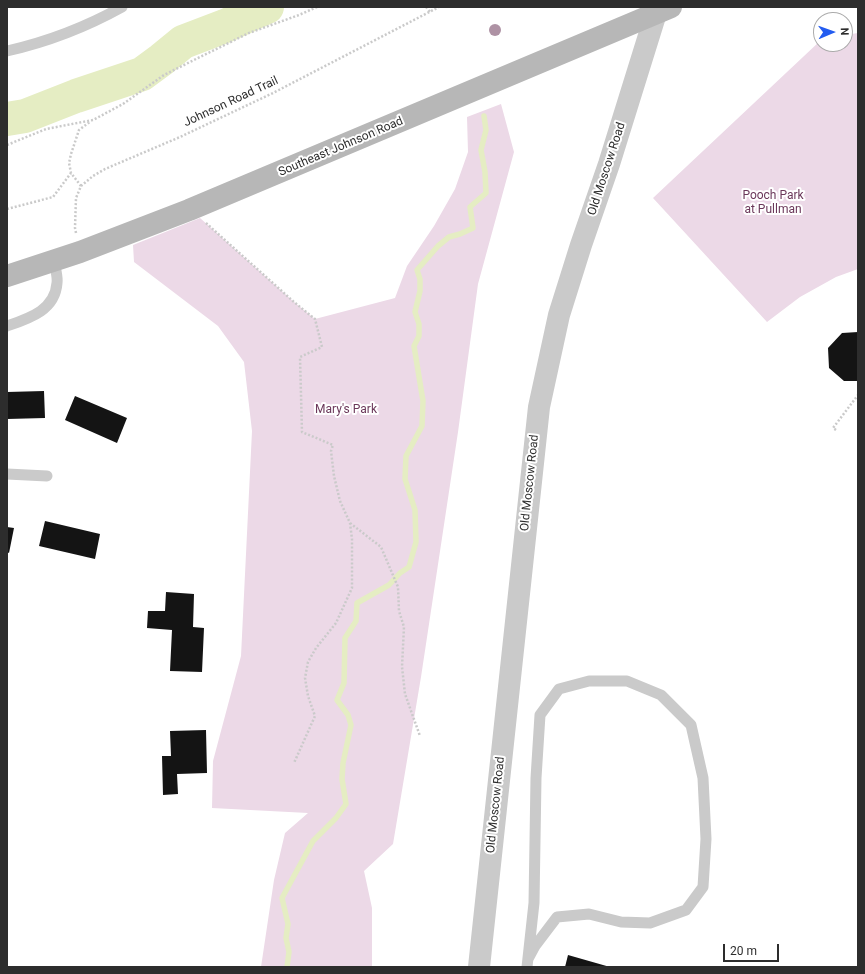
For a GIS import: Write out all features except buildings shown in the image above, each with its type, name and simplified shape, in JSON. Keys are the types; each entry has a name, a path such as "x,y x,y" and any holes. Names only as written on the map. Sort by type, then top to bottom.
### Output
{"street":[{"name":"Southeast Johnson Road","path":"7,276 54,261 189,210 663,10"},
{"name":"Old Moscow Road","path":"479,967 539,406 559,315 581,245 663,10"}],"lane":[{"path":"7,52 35,45 81,28 122,7"},
{"path":"7,326 33,318 52,301 58,283 54,261"},
{"path":"7,474 47,476"},
{"path":"589,681 627,681 661,695 691,725 704,778 706,840 703,887 686,910 650,923 621,922 588,914 557,917 535,946 527,963 534,904 536,778 540,715 559,689 589,681"}],"path":[{"path":"76,235 74,228 76,198 81,186 71,173 70,163 71,154 79,130 93,120 123,104 178,67 249,33 317,7"},
{"path":"426,7 430,12"},
{"name":"Johnson Road Trail","path":"81,186 93,176 105,169 273,93 440,7"},
{"path":"7,146 46,129 93,120"},
{"path":"7,209 53,197 71,173"},
{"path":"206,223 315,319 322,347 300,357 302,432 333,445 331,451 334,476 340,501 350,523 352,539 352,588 336,623 316,648 308,662 305,678 308,696 315,716 294,763"},
{"path":"836,430 833,428 858,395"},
{"path":"350,523 381,547 398,587 399,611 404,627 402,667 404,694 420,736"}],"green space":[{"name":"Pooch Park at Pullman","path":"858,33 858,269 836,277 800,297 767,322 653,198 813,48 813,52 853,52 853,34"},
{"name":"Mary's Park","path":"501,104 514,152 478,284 458,432 421,677 393,844 364,871 372,908 372,967 261,967 274,880 285,833 308,813 212,808 213,761 241,656 252,431 244,362 218,326 134,262 133,245 200,218 315,319 395,298 407,266 434,226 455,189 468,152 467,117"}],"waterway":[{"path":"7,119 25,116 76,96 142,74 183,42 225,26 267,7"},
{"path":"287,967 289,952 286,938 288,924 282,898 313,841 336,818 346,804 342,779 343,763 351,725 348,715 337,700 344,683 345,638 356,621 357,603 389,585 400,573 409,567 416,542 415,510 405,479 406,456 422,426 423,401 414,346 419,336 419,324 415,312 420,291 420,279 417,270 438,246 449,237 473,228 470,207 486,193 485,172 481,150 486,130 484,116"}]}
